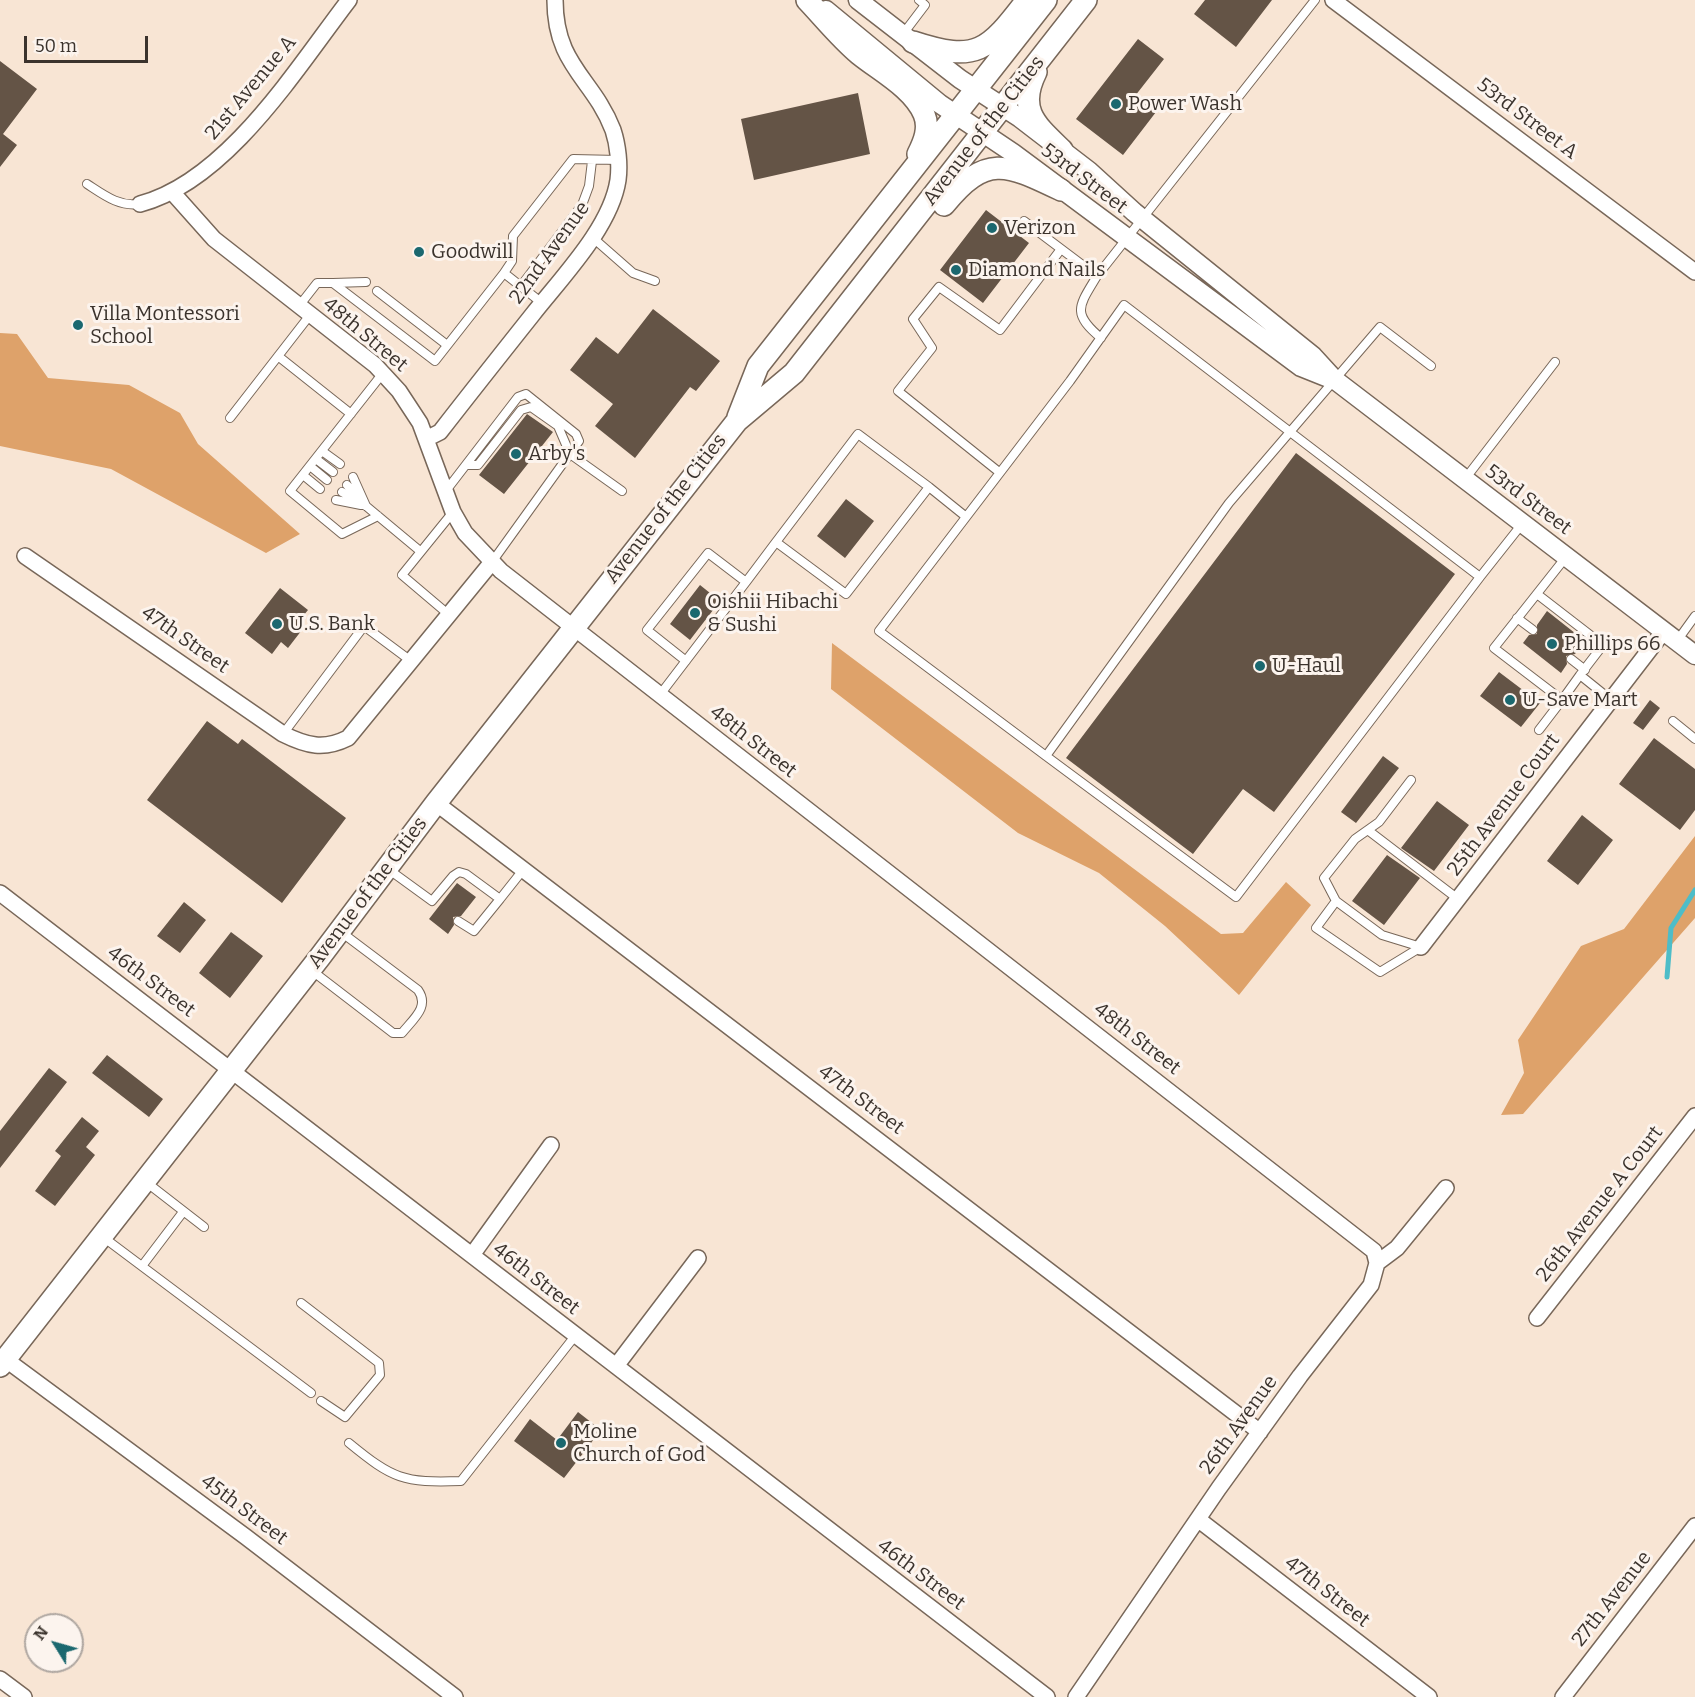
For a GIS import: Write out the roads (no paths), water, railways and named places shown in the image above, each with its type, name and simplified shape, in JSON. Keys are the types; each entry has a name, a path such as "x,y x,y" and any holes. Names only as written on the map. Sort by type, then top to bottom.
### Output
{"main road":[{"path":"807,0 858,53 890,77 920,106 927,122 924,141 906,178"},
{"path":"908,38 944,52 972,51 1002,32 1027,0"},
{"name":"Avenue of the Cities","path":"736,421 758,366 1046,0"},
{"name":"Avenue of the Cities","path":"3,1363 310,970 436,803 736,421 794,374 1086,0"},
{"path":"1047,51 1030,85 1029,111 1039,128 1062,150"},
{"path":"794,374 877,291 953,194 970,178 979,172 1003,167 1025,173 1061,190"}],"street":[{"name":"21st Avenue A","path":"141,204 173,193 208,169 243,137 350,0"},
{"name":"22nd Avenue","path":"426,439 440,432 592,237 607,211 618,181 618,160 609,123 562,49 555,14 555,0"},
{"name":"53rd Street","path":"814,0 869,48 956,115 1126,240 1301,367 1335,380"},
{"name":"53rd Street","path":"858,0 976,89 1062,150 1143,219 1313,356 1335,380 1695,655"},
{"name":"53rd Street A","path":"1332,0 1695,272"},
{"name":"48th Street","path":"173,193 214,239 383,373 410,405 426,439 444,493 465,533 492,562 659,696 1365,1241 1374,1251 1377,1263"},
{"name":"47th Street","path":"25,556 283,734 312,747 325,746 348,738 411,661"},
{"path":"411,661 492,562"},
{"name":"25th Avenue Court","path":"1420,947 1611,700 1670,636"},
{"name":"47th Street","path":"436,803 1260,1432"},
{"name":"46th Street","path":"1,896 1047,1697"},
{"name":"26th Avenue A Court","path":"1537,1318 1695,1116"},
{"path":"472,1255 551,1145"},
{"path":"1377,1263 1397,1248 1446,1188"},
{"path":"616,1366 698,1258"},
{"name":"26th Avenue","path":"1076,1697 1260,1432 1371,1285 1377,1263"},
{"name":"45th Street","path":"3,1363 246,1537 456,1697"},
{"name":"47th Street","path":"1199,1520 1429,1697"},
{"name":"27th Avenue","path":"1563,1697 1695,1526"},
{"path":"0,1679 24,1697"}],"lane":[{"path":"1101,338 1082,319 1080,305 1096,276 1315,0"},
{"path":"908,38 924,2"},
{"path":"333,283 435,361 504,273 512,261 513,236 573,159 618,160"},
{"path":"521,286 582,205 589,186 592,161"},
{"path":"87,184 112,200 130,206 141,204"},
{"path":"1024,221 1096,276"},
{"path":"592,237 633,273 656,281"},
{"path":"999,472 898,391 932,348 913,319 939,287 1000,330 1061,249"},
{"path":"504,273 542,303"},
{"path":"230,418 278,356 305,311 317,283 366,282"},
{"path":"377,291 447,345"},
{"path":"1480,577 1291,430 1124,305 879,632 1236,897 1522,524"},
{"path":"1046,756 1229,503 1380,327 1431,366"},
{"path":"278,356 351,414"},
{"path":"1464,480 1555,362"},
{"path":"378,516 342,534 290,491 383,373"},
{"path":"444,493 518,397 526,394 576,434 579,441 492,562"},
{"path":"466,465 478,465 521,410 531,407 558,426 570,453 622,491"},
{"path":"659,696 858,434 965,516"},
{"path":"322,451 340,464"},
{"path":"316,459 333,472"},
{"path":"310,466 327,480"},
{"path":"303,475 320,489"},
{"path":"353,477 366,506"},
{"path":"776,542 846,594 929,487"},
{"path":"345,488 420,550"},
{"path":"336,500 366,506"},
{"path":"448,614 402,575 453,512"},
{"path":"686,661 647,630 708,553 746,582"},
{"path":"1562,700 1494,648 1566,557"},
{"path":"1537,594 1603,645 1539,730"},
{"path":"1670,636 1695,616"},
{"path":"1517,618 1533,630"},
{"path":"283,734 364,626 411,661"},
{"path":"1571,659 1611,700"},
{"path":"1673,722 1695,739"},
{"path":"1411,780 1379,822 1355,839 1324,878 1336,901 1382,935 1420,947"},
{"path":"1369,831 1458,899"},
{"path":"387,868 436,904 453,876 459,872 466,874 500,899"},
{"path":"458,921 474,931 523,870"},
{"path":"1336,901 1316,928 1380,972 1420,947"},
{"path":"310,970 393,1033 402,1033 423,1007 423,998 418,990 340,931"},
{"path":"145,1182 204,1227"},
{"path":"142,1266 183,1212"},
{"path":"102,1236 311,1393"},
{"path":"301,1303 379,1363 381,1368 380,1375 345,1417 321,1401"},
{"path":"349,1443 379,1468 397,1477 410,1480 461,1481 574,1336"}],"waterway":[{"path":"1667,977 1671,928 1695,890"}],"place":[{"name":"Power Wash","path":"1116,104"},
{"name":"Verizon","path":"992,228"},
{"name":"Goodwill","path":"419,252"},
{"name":"Diamond Nails","path":"956,270"},
{"name":"Villa Montessori School","path":"78,325"},
{"name":"Arby's","path":"516,454"},
{"name":"Oishii Hibachi & Sushi","path":"695,613"},
{"name":"U.S. Bank","path":"277,624"},
{"name":"Phillips 66","path":"1552,644"},
{"name":"U-Haul","path":"1260,666"},
{"name":"U-Save Mart","path":"1510,700"},
{"name":"Moline Church of God","path":"561,1443"}]}
